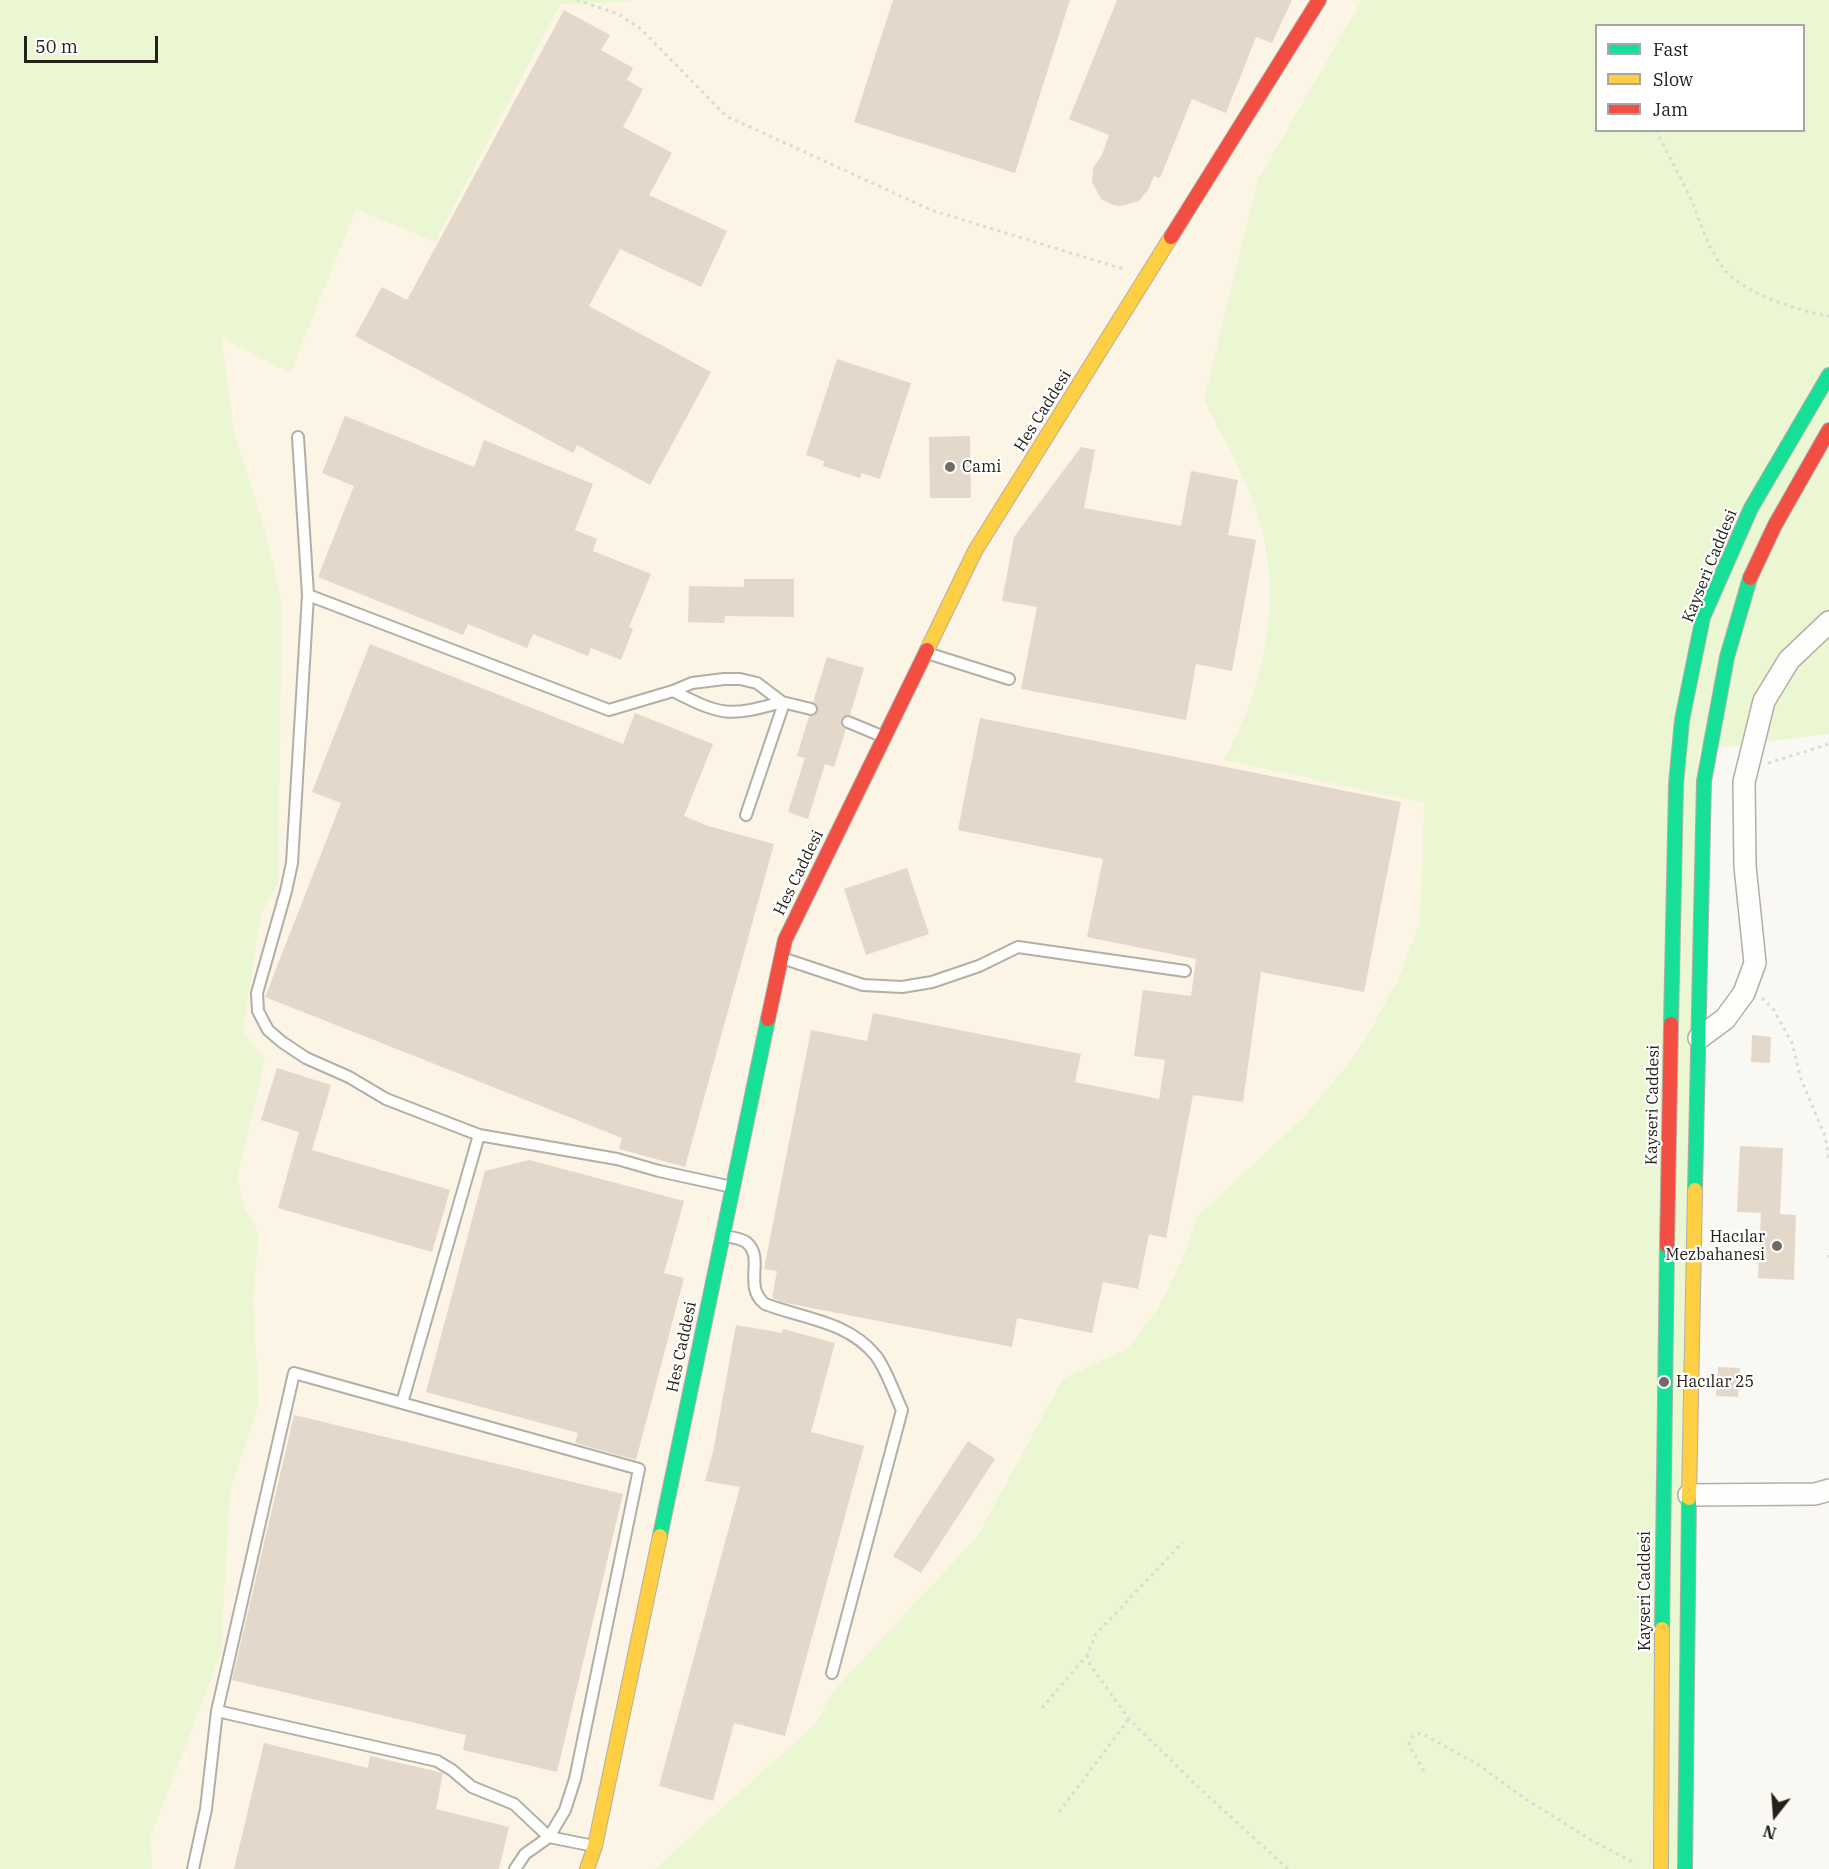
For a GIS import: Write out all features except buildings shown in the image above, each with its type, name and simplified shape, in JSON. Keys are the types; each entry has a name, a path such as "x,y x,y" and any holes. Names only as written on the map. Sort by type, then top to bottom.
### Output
{"main road":[{"name":"Hes Caddesi","path":"587,1869 595,1846 785,940 975,551 1319,0"},
{"name":"Kayseri Caddesi","path":"1661,1869 1662,1495 1676,784 1682,720 1704,617 1751,508 1829,375"},
{"path":"1685,1869 1689,1495 1704,781 1723,676 1734,628 1749,583 1785,503 1829,430"},
{"path":"1662,1495 1689,1495"}],"street":[{"path":"1699,1038 1725,1019 1744,993 1755,963 1745,866 1744,782 1764,701 1789,660 1829,622"},
{"path":"1689,1495 1815,1494 1829,1490"}],"lane":[{"path":"298,437 308,595 292,863 257,993 258,1011 268,1030 306,1058 349,1077 386,1099 479,1136 616,1159 733,1187"},
{"path":"308,595 609,710 692,683 723,679 740,679 756,683 783,702 811,709"},
{"path":"926,652 1009,679"},
{"path":"673,691 712,709 734,713 783,702"},
{"path":"746,815 783,702"},
{"path":"848,722 884,737"},
{"path":"780,957 863,986 902,987 932,982 979,966 1018,947 1185,971"},
{"path":"402,1403 479,1136"},
{"path":"723,1236 741,1239 751,1247 755,1258 754,1287 759,1299 765,1304 836,1326 858,1338 877,1358 903,1410 832,1674"},
{"path":"193,1869 206,1809 217,1711 294,1373 639,1469 575,1779 565,1810 549,1837 525,1854 515,1869"},
{"path":"217,1711 437,1761 472,1787 514,1804 549,1837 595,1846"}],"path":[{"path":"577,0 618,14 641,29 726,116 931,210 1147,276"},
{"path":"1657,132 1692,202 1709,244 1726,272 1755,292 1807,312 1829,316"},
{"path":"1747,769 1829,744"},
{"path":"1748,983 1774,1010 1792,1042 1801,1079 1825,1136 1829,1160"},
{"path":"1042,1708 1087,1655 1096,1634 1183,1542"},
{"path":"1087,1655 1090,1665 1129,1719 1198,1787 1288,1869"},
{"path":"1059,1812 1129,1719"},
{"path":"1425,1771 1409,1745 1411,1738 1416,1734 1423,1734 1477,1764 1527,1800 1644,1869"}],"shaded area":[{"path":"631,0 1362,0 1258,180 1223,438 1244,479 1260,524 1268,575 1268,630 1257,684 1237,736 1224,760 1424,803 1420,923 1397,982 1348,1064 1306,1115 1196,1218 1188,1245 1167,1292 1156,1311 1128,1348 1063,1379 977,1537 843,1680 816,1723 655,1869 152,1869 151,1836 221,1653 230,1491 259,1404 253,1297 259,1234 245,1208 237,1179 265,1060 243,1031 261,914 278,884 282,602 262,519 234,433 222,338 290,372 356,209 435,242 560,4 630,2"}],"green space":[{"path":"0,0 631,0 630,2 560,4 435,242 356,209 290,373 222,338 234,433 262,519 282,602 278,884 261,914 243,1031 265,1060 237,1179 245,1208 259,1234 253,1297 259,1404 230,1491 221,1653 151,1836 152,1869 0,1869"},
{"path":"1362,0 1829,0 1829,734 1699,750 1679,1869 655,1869 816,1723 843,1680 977,1537 1063,1379 1128,1348 1156,1311 1167,1292 1188,1245 1196,1218 1306,1115 1348,1064 1366,1038 1397,982 1420,923 1424,803 1224,760 1252,698 1267,632 1270,599 1268,566 1262,532 1252,499 1204,400 1258,180"}],"traffic: fast":[{"path":"1671,1024 1676,784 1682,720 1703,617 1751,508 1829,375"},
{"path":"1695,1190 1704,781 1727,657 1750,578"},
{"path":"660,1536 768,1019"},
{"path":"1662,1629 1667,1246"},
{"path":"1685,1869 1689,1498"}],"traffic: slow":[{"path":"927,650 975,551 1171,237"},
{"path":"1689,1498 1695,1190"},
{"path":"587,1869 595,1846 660,1536"},
{"path":"1661,1869 1662,1629"}],"traffic: jam":[{"path":"1171,237 1319,0"},
{"path":"1750,578 1775,525 1829,430"},
{"path":"768,1019 785,940 927,650"},
{"path":"1667,1246 1671,1024"}],"place":[{"name":"Cami","path":"950,467"},
{"name":"Hacılar Mezbahanesi","path":"1777,1246"},
{"name":"Hacılar 25","path":"1664,1382"}]}
